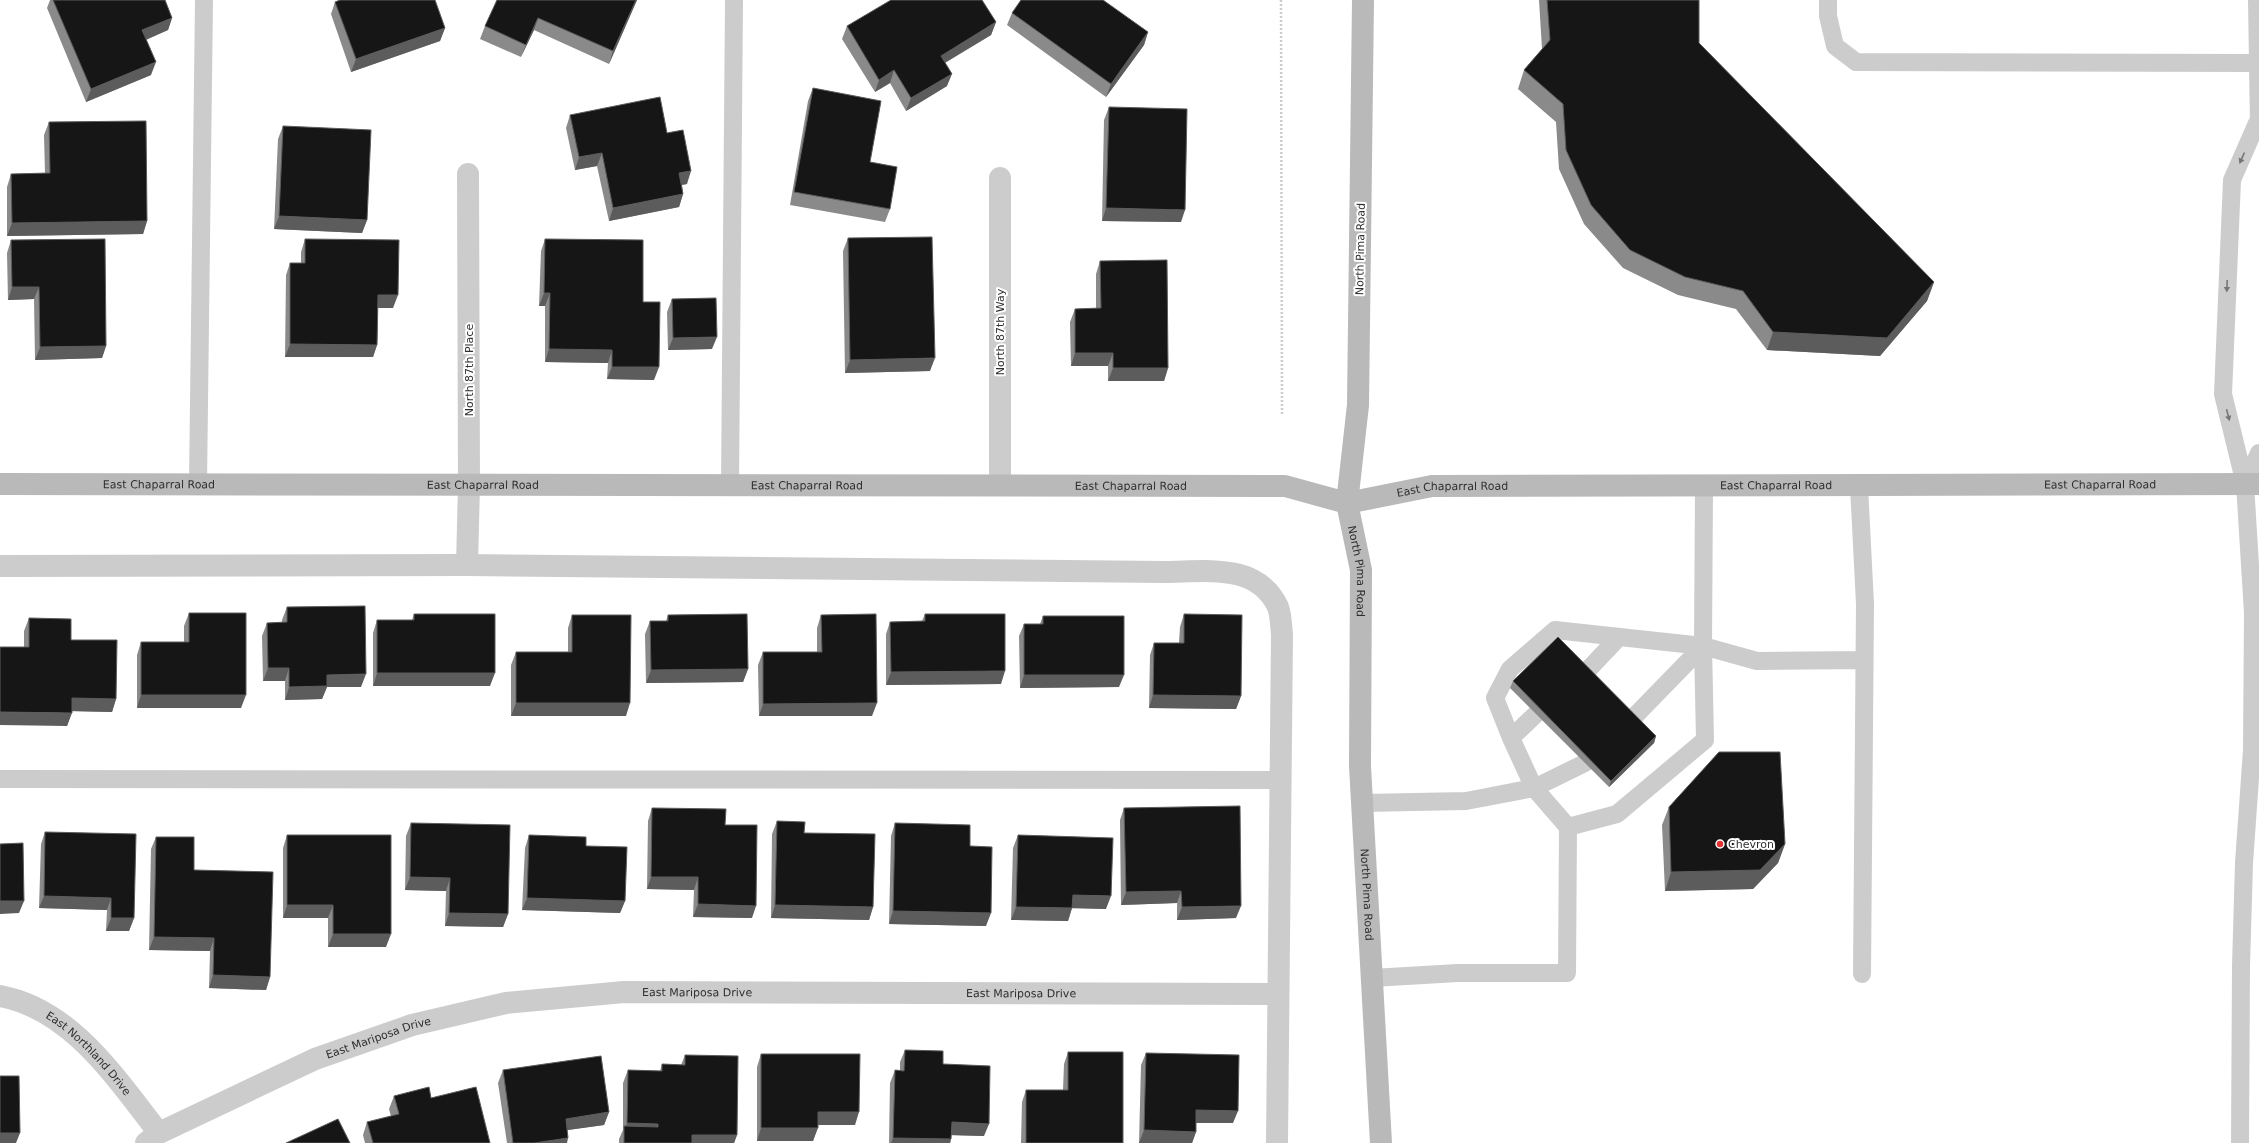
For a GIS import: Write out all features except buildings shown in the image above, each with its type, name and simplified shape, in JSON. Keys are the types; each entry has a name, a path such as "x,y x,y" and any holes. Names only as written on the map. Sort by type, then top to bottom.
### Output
{"main road":[{"name":"North Pima Road","path":"1363,0 1358,405 1347,503 1361,570 1360,766 1381,1143"},
{"name":"East Chaparral Road","path":"0,484 1285,486 1347,503 1432,486 1704,487 2252,484"}],"street":[{"name":"North 87th Place","path":"467,565 469,485 468,174"},
{"name":"North 87th Way","path":"1000,178 1000,485"},
{"path":"0,566 467,565 1231,573 1251,577 1268,590 1279,608 1282,634 1277,1143"},
{"name":"East Mariposa Drive","path":"152,1138 315,1059 412,1025 506,1003 624,992 1278,994"},
{"name":"East Northland Drive","path":"0,996 37,1009 64,1025 102,1060 152,1138"}],"lane":[{"path":"198,484 204,0"},
{"path":"730,485 734,0"},
{"path":"1828,0 1828,16 1835,46 1856,62 2256,63"},
{"path":"2252,484 2223,394 2232,180 2258,125 2256,63 2257,0"},
{"path":"2240,1143 2241,966 2244,863 2252,750 2252,484 2259,453"},
{"path":"1859,486 1865,604 1862,974"},
{"path":"1568,827 1617,814 1705,740 1703,646 1704,487"},
{"path":"1372,978 1458,973 1567,973 1568,827 1534,788 1511,738 1495,698 1510,669 1555,630 1703,646 1757,661 1864,660"},
{"path":"1585,673 1619,637"},
{"path":"1631,720 1703,646"},
{"path":"1511,738 1536,714"},
{"path":"1362,803 1466,801 1534,788 1585,763"},
{"path":"0,779 1281,780"}],"path":[{"path":"1281,0 1282,415"}],"place":[{"name":"Chevron","path":"1720,844"}]}
